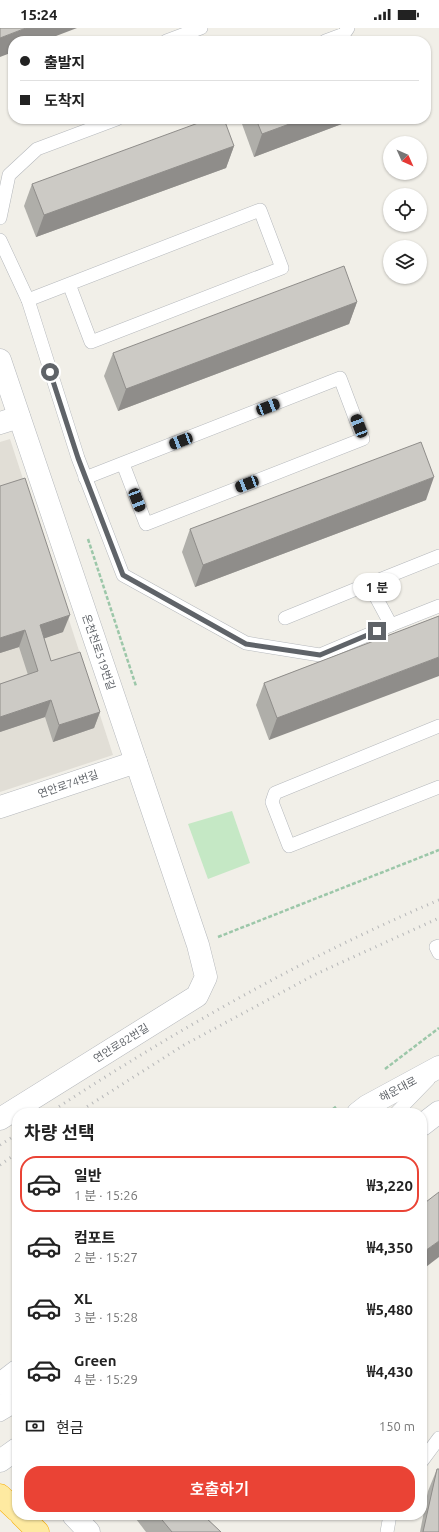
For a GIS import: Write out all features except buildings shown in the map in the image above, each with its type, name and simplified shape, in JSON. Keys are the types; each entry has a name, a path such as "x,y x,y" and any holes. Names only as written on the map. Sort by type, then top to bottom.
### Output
{"highway":[{"path":"0,1495 12,1506"},
{"path":"26,1520 38,1532"}],"street":[{"name":"온천천로519번길","path":"0,360 10,420 136,762 198,945"},
{"name":"연안로74번길","path":"0,807 136,762"},
{"name":"연안로82번길","path":"18,1108 197,996 206,977 198,945"},
{"name":"해운대로","path":"364,1108 439,1068"},
{"name":"연안로82번길","path":"0,1119 12,1112"},
{"path":"427,1121 439,1112"},
{"path":"0,1384 12,1375"},
{"path":"78,1520 89,1532"}],"lane":[{"path":"179,36 201,28"},
{"path":"339,36 344,34 348,28"},
{"path":"0,218 9,175 37,149 104,124"},
{"path":"28,300 69,284 260,210 282,268 91,342 69,284"},
{"path":"0,240 28,300 85,478 123,575 246,644 320,655 439,606"},
{"path":"85,478 340,378 363,438 146,524 123,464"},
{"path":"391,625 369,584 439,556"},
{"path":"285,618 439,556"},
{"path":"439,726 275,793 272,802 289,846 439,787"},
{"path":"439,946 436,947 439,953"},
{"path":"401,1108 439,1068"},
{"path":"0,1403 12,1395"},
{"path":"0,1415 12,1408"},
{"path":"427,1454 439,1438"},
{"path":"387,1532 389,1520"}],"path":[{"path":"87,536 136,687"},
{"path":"198,945 439,850"},
{"path":"215,929 218,937"}],"shaded area":[{"path":"10,439 113,755 0,792 0,442"}],"green space":[{"path":"232,811 250,863 208,879 188,824"}],"railway":[{"path":"57,1108 191,1025 239,998 338,946 439,900"},
{"path":"85,1108 184,1045 316,974 439,918"},
{"path":"0,1145 12,1137"},
{"path":"0,1165 12,1157"}],"route":[{"path":"50,372 78,458 123,575 246,644 320,655 377,631"}]}
